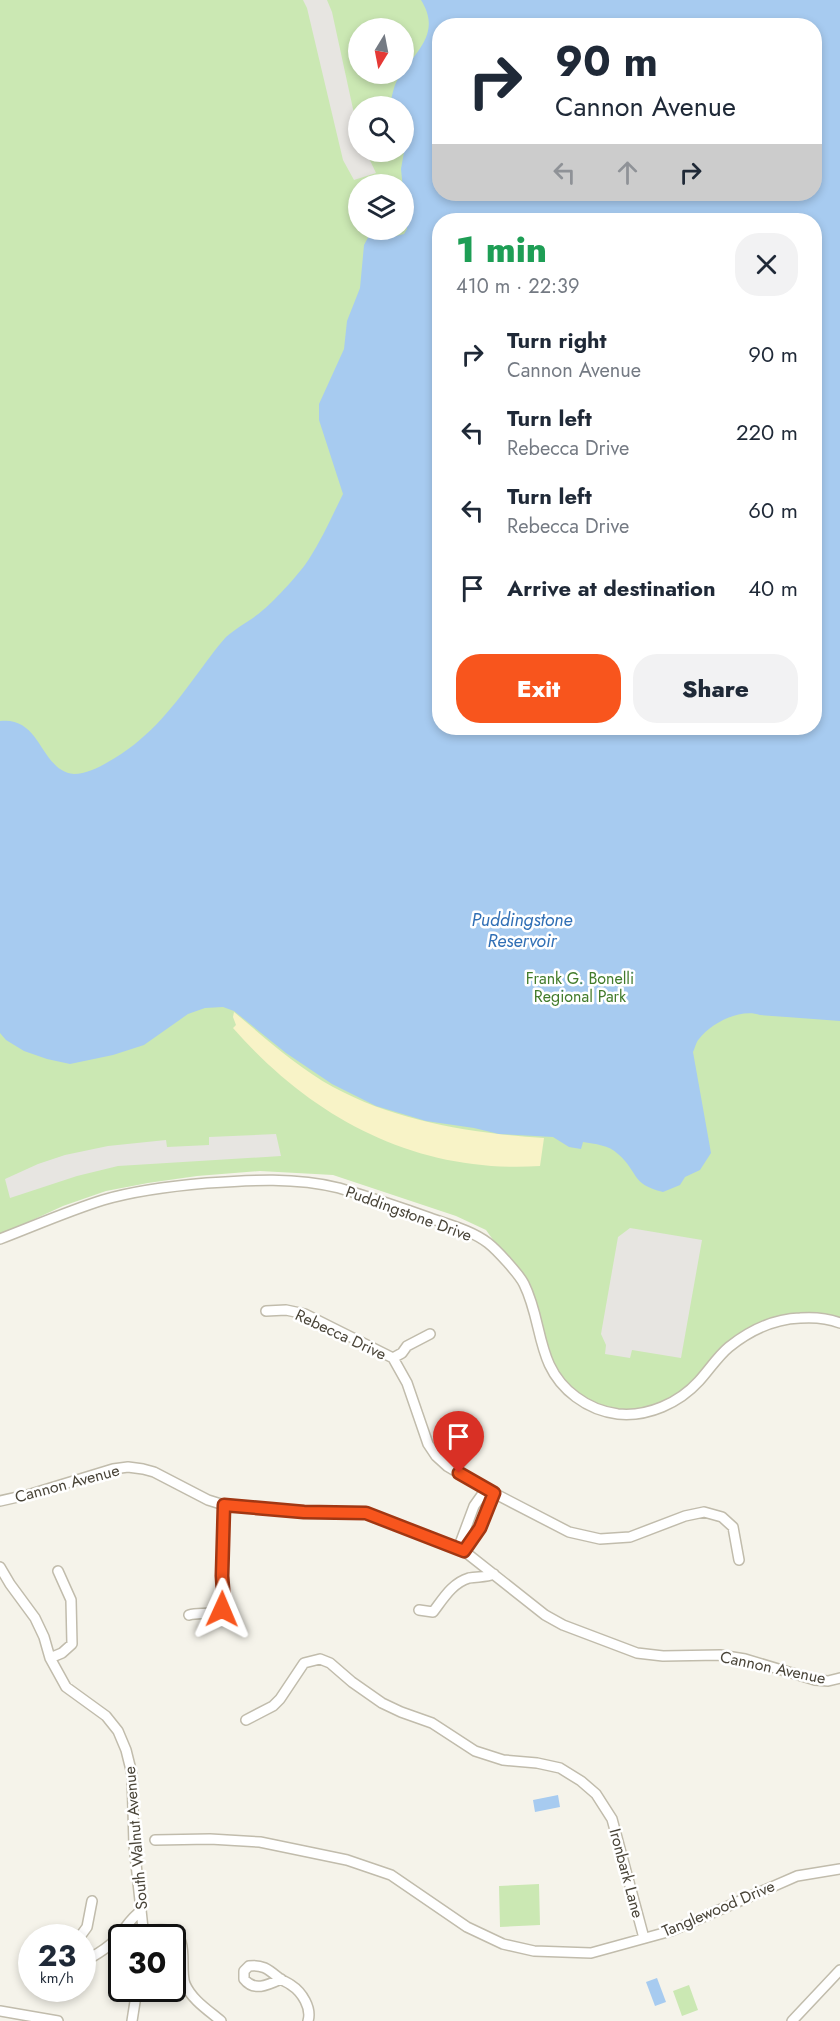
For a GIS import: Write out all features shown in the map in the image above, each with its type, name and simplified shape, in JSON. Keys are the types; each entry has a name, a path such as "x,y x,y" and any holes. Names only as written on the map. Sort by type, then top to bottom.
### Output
{"street":[{"name":"Puddingstone Drive","path":"0,1239 103,1200 166,1187 242,1180 281,1180 319,1183 339,1188 463,1229 489,1243 523,1282 532,1304 545,1357 558,1381 580,1400 595,1408 617,1414 643,1413 672,1402 697,1383 728,1348 747,1334 770,1324 790,1318 813,1317 840,1323"},
{"name":"Rebecca Drive","path":"266,1311 286,1310 305,1314 393,1358 407,1383 428,1444 436,1456 447,1466 490,1491 569,1532 600,1539 630,1537 685,1516 704,1512 722,1516 733,1527 739,1560"},
{"path":"393,1358 402,1353 407,1346 430,1334"},
{"name":"Cannon Avenue","path":"0,1501 113,1469 128,1467 154,1472 208,1500 224,1505 304,1512 366,1513 461,1550 545,1615 638,1653 663,1656 720,1655 745,1659 815,1680 828,1681 840,1678"},
{"path":"461,1550 480,1528 490,1491"},
{"path":"189,1615 202,1612 212,1613 222,1609 224,1604 222,1576 224,1505"},
{"name":"South Walnut Avenue","path":"0,1567 35,1618 50,1658 66,1687 106,1716 118,1731 126,1750 132,1774 133,1833 143,1924"},
{"path":"50,1658 70,1648 72,1644 71,1600 58,1572"},
{"path":"419,1610 433,1612 452,1588 461,1581 494,1575"},
{"name":"Ironbark Lane","path":"246,1720 273,1706 304,1663 320,1659 330,1663 382,1703 401,1713 432,1723 475,1751 503,1760 560,1768 581,1780 596,1794 612,1819 644,1938"},
{"name":"Tanglewood Drive","path":"155,1840 210,1839 260,1842 347,1860 391,1875 467,1927 503,1944 534,1951 591,1953 671,1931 797,1876 840,1869"},
{"path":"88,1924 92,1901"},
{"path":"96,1954 112,1944 121,1935 131,1918 141,1911"},
{"path":"792,2021 840,1970"},
{"path":"281,1979 293,1985 302,1995 310,2014 308,2021"},
{"path":"186,1987 195,1999 221,2021"},
{"path":"132,2021 135,2002"},
{"path":"0,2011 58,2021"}],"green space":[{"name":"Frank G. Bonelli Regional Park","path":"0,0 840,0 840,1323 790,1318 747,1334 697,1383 658,1409 607,1412 558,1381 523,1282 486,1230 456,1216 333,1175 260,1171 197,1176 106,1191 63,1206 0,1235"},
{"path":"539,1884 540,1925 500,1927 499,1886"},
{"path":"689,1985 698,2010 682,2016 673,1991"}],"sand":[{"path":"234,1012 307,1070 333,1087 358,1099 383,1109 436,1124 489,1133 544,1138 540,1166 495,1166 451,1161 410,1150 370,1134 333,1114 297,1089 264,1060 233,1028 236,1025"}],"shaded area":[{"path":"303,0 327,0 332,12 350,96 348,96 348,162 371,162 376,173 351,174 343,160 307,8"},
{"path":"276,1134 281,1156 118,1166 77,1176 10,1198 5,1179 65,1155 108,1146 166,1140 167,1147 209,1145 209,1137"},
{"path":"630,1228 702,1240 681,1358 632,1350 630,1358 605,1354 606,1345 601,1334 618,1237"}],"water":[{"name":"Puddingstone Reservoir","path":"421,0 840,0 840,1021 752,1013 727,1018 704,1033 693,1052 711,1153 700,1170 685,1177 680,1185 663,1192 645,1185 625,1160 602,1145 583,1142 581,1149 569,1147 553,1137 499,1134 426,1121 376,1106 332,1084 286,1053 234,1011 223,1007 205,1008 188,1014 144,1045 113,1055 70,1064 24,1051 6,1040 0,1033 0,721 14,722 24,727 33,735 54,764 63,771 78,774 104,764 122,754 146,735 176,702 226,637 259,614 274,600 288,586 314,551 343,494 319,420 319,404 344,349 347,321 360,288 364,245 367,240 414,240 414,174 402,174 401,169 402,162 414,162 414,96 392,96 395,84 414,84 414,57 427,34 429,23"},
{"path":"558,1795 560,1807 535,1812 533,1800"},
{"path":"657,1978 666,2002 655,2006 646,1982"}],"route":[{"path":"222,1609 224,1604 222,1576 224,1505 304,1512 366,1513 464,1551 480,1528 494,1493 459,1473"}]}
